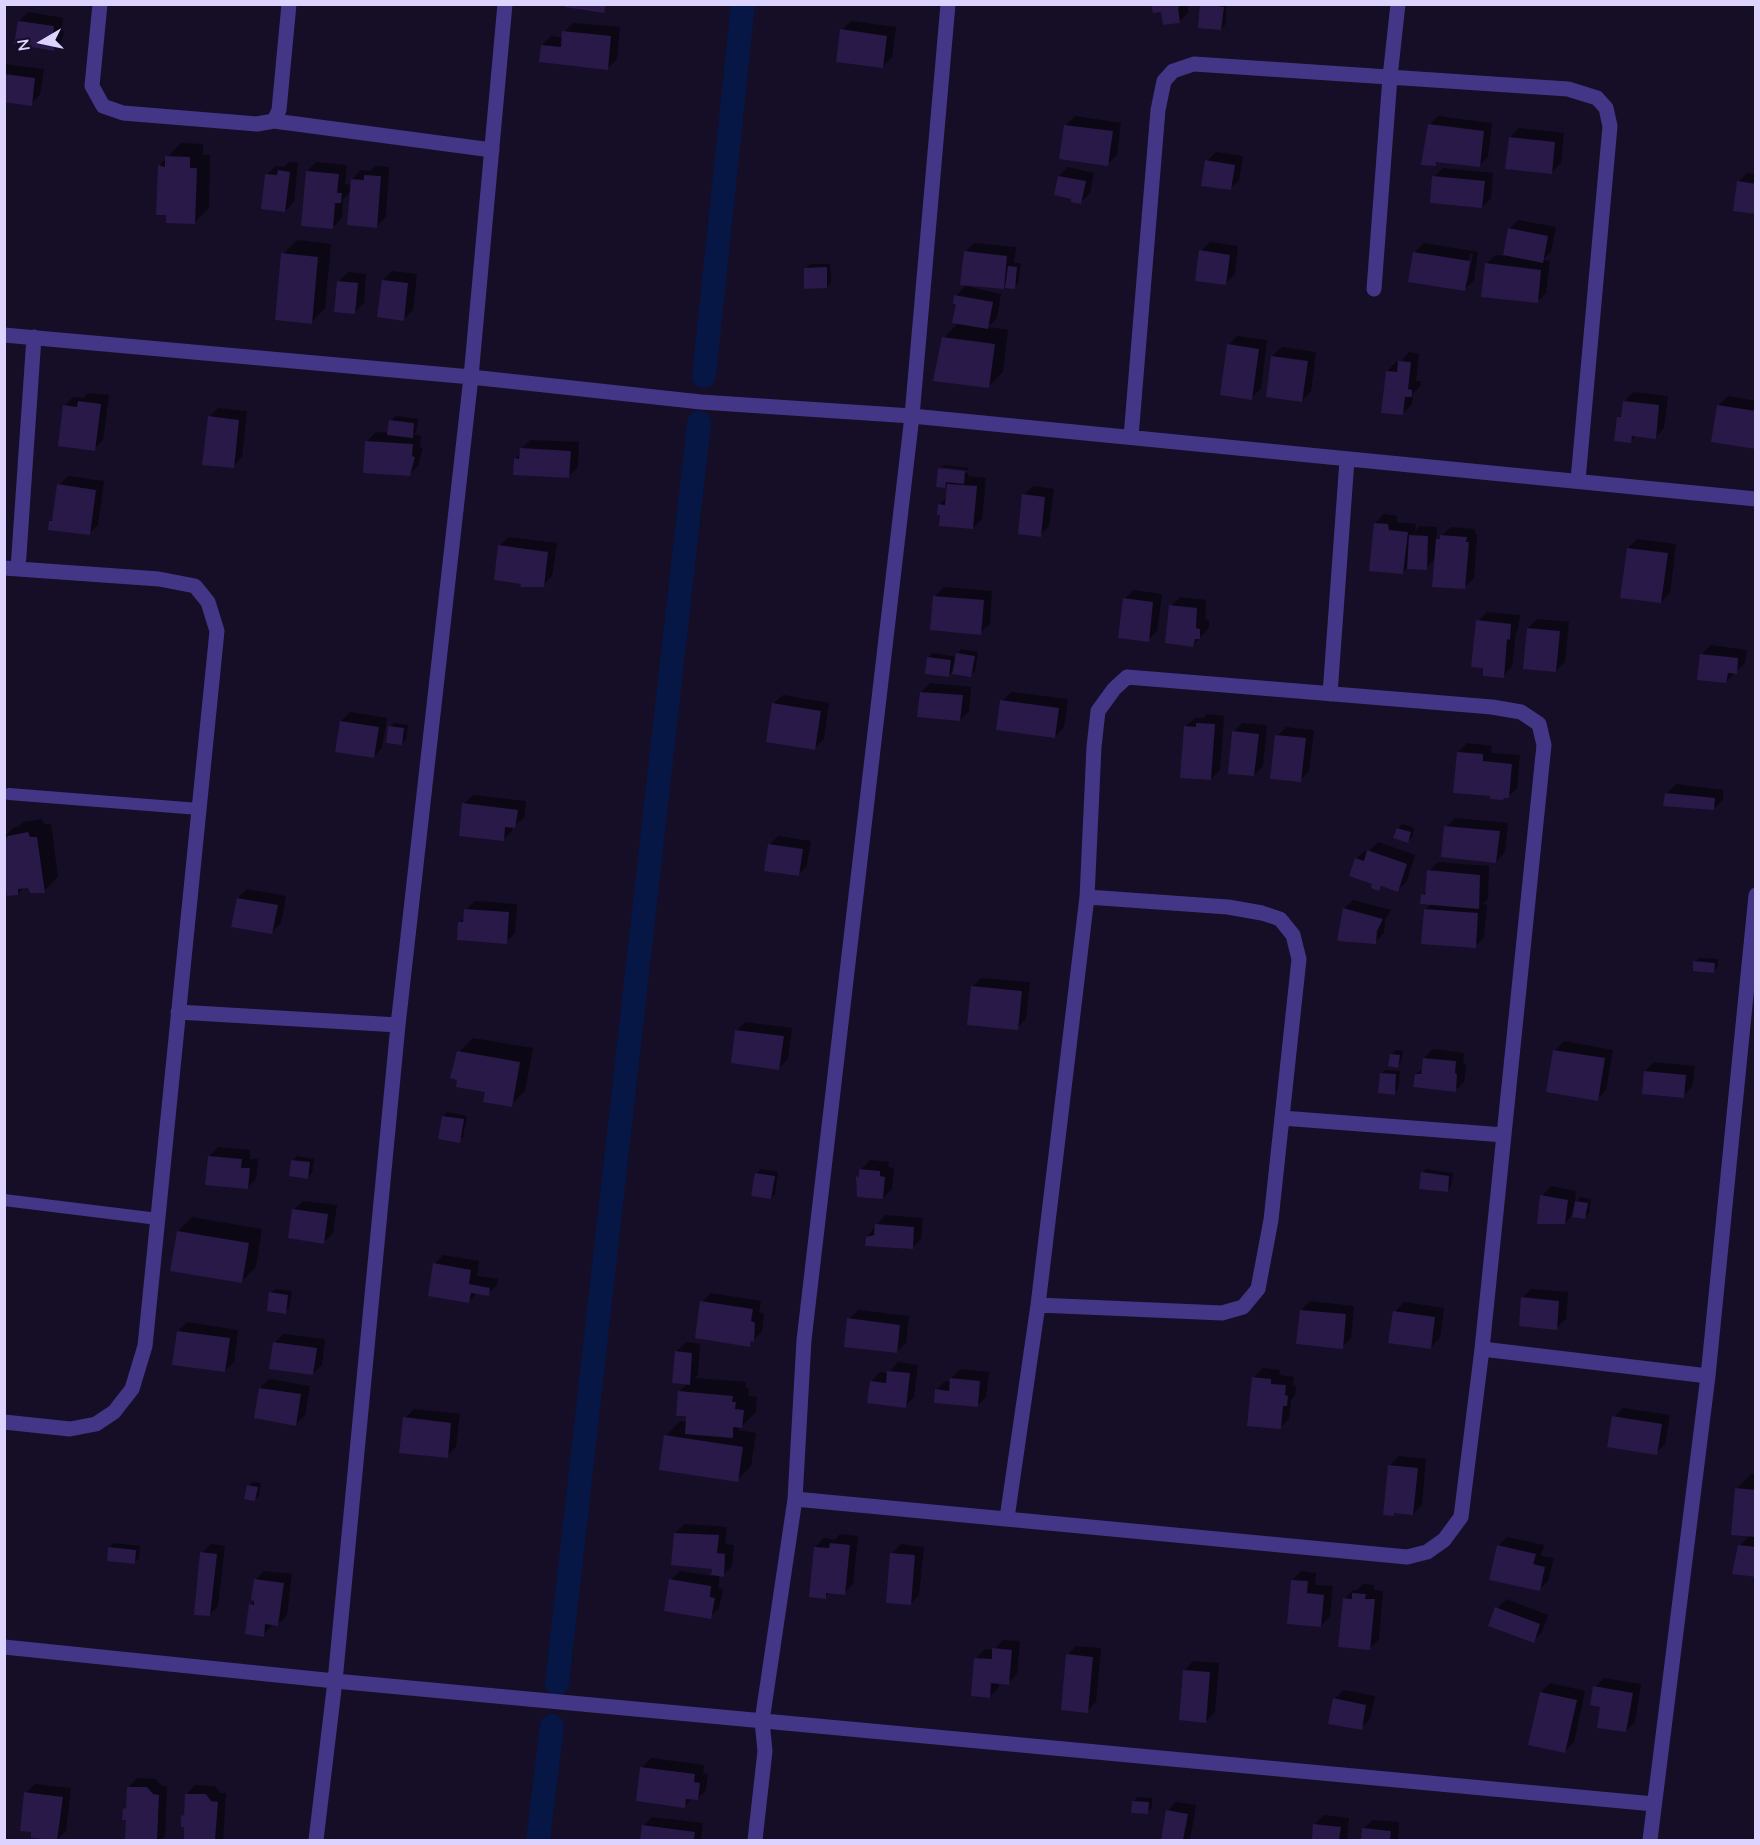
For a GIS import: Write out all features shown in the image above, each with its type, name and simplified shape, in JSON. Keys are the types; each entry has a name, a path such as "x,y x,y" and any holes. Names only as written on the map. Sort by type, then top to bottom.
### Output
{"street":[{"path":"100,4 92,86 103,106 123,113 258,124 274,121 492,150"},
{"path":"274,121 279,110 289,4"},
{"path":"316,1840 335,1681 398,1025 471,377 505,4"},
{"path":"754,1840 765,1751 762,1721 795,1499 804,1340 912,416 948,4"},
{"path":"1374,289 1390,77 1398,4"},
{"path":"1131,437 1158,110 1164,81 1173,71 1194,64 1568,89 1597,98 1606,108 1610,126 1578,480"},
{"path":"4,335 471,377 700,402 912,416 1755,499"},
{"path":"4,1422 70,1429 96,1424 114,1412 132,1389 145,1346 217,631 208,602 195,586 159,579 11,568 34,337"},
{"path":"1329,694 1347,460"},
{"path":"795,1499 1407,1557 1427,1552 1443,1540 1461,1517 1482,1349 1544,745 1539,724 1521,712 1492,707 1127,677 1114,689 1098,711 1094,747 1087,897 1038,1305 1007,1518"},
{"path":"1650,1840 1708,1376 1755,895"},
{"path":"1038,1305 1222,1313 1243,1307 1258,1289 1271,1221 1299,959 1293,935 1280,919 1262,913 1228,908 1087,897"},
{"path":"178,1012 398,1025"},
{"path":"1282,1118 1504,1135"},
{"path":"1482,1349 1708,1376"},
{"path":"4,1647 335,1681 1654,1804"}],"lane":[{"path":"9,794 199,810"},
{"path":"4,1200 158,1219"}],"building":[{"path":"566,4 606,4 604,13 565,7"},
{"path":"1151,4 1184,4 1178,7 1180,23 1163,25 1161,12 1153,13"},
{"path":"1200,4 1224,7 1221,30 1198,28"},
{"path":"18,21 54,26 52,40 55,40 54,51 14,44"},
{"path":"840,29 887,36 883,68 836,62"},
{"path":"562,31 611,36 608,70 539,62 541,45 561,47"},
{"path":"4,74 35,78 32,106 4,102"},
{"path":"1428,124 1484,131 1480,167 1436,162 1436,166 1421,165"},
{"path":"1064,125 1113,131 1108,166 1059,159"},
{"path":"1509,137 1555,142 1552,174 1505,169"},
{"path":"165,156 190,157 190,168 197,168 195,224 166,223 166,215 156,215 158,165 165,167"},
{"path":"1205,160 1235,165 1231,190 1201,186"},
{"path":"278,170 290,172 285,212 261,209 265,174 277,175"},
{"path":"306,171 339,174 337,193 342,193 341,203 335,203 333,229 301,226"},
{"path":"364,175 381,176 377,228 347,225 351,179 364,180"},
{"path":"1058,176 1086,181 1081,204 1054,195"},
{"path":"1432,176 1485,181 1482,208 1430,203"},
{"path":"1737,181 1756,184 1756,214 1733,211"},
{"path":"1508,228 1548,236 1543,263 1503,255"},
{"path":"1199,250 1230,255 1226,285 1195,281"},
{"path":"964,251 1007,256 1004,289 960,285"},
{"path":"1413,252 1470,261 1465,291 1408,282"},
{"path":"281,253 318,257 312,324 275,320"},
{"path":"1485,263 1541,270 1538,303 1481,297"},
{"path":"1008,266 1017,267 1015,289 1005,288"},
{"path":"827,267 827,288 804,289 804,268"},
{"path":"382,280 408,283 404,321 377,317"},
{"path":"337,281 358,283 355,314 334,312"},
{"path":"954,295 993,302 988,329 952,323 956,304 953,304"},
{"path":"942,337 995,344 989,388 933,381"},
{"path":"1227,344 1259,349 1252,400 1220,395"},
{"path":"1271,356 1308,361 1302,402 1266,397"},
{"path":"1398,361 1411,362 1408,389 1412,390 1412,397 1405,397 1403,415 1381,413 1386,371 1397,372"},
{"path":"78,401 101,404 95,451 58,446 63,405 77,407"},
{"path":"1623,401 1659,405 1656,439 1632,436 1631,443 1614,441 1617,417 1621,417"},
{"path":"1717,405 1756,411 1756,449 1711,442"},
{"path":"208,416 239,420 234,468 202,465"},
{"path":"389,420 414,423 413,438 387,435"},
{"path":"365,441 413,444 412,456 415,457 410,476 363,473"},
{"path":"520,448 571,451 569,478 513,475 514,458 519,459"},
{"path":"938,468 965,471 964,484 946,482 945,488 936,487"},
{"path":"57,484 96,490 90,535 48,530 49,521 52,521"},
{"path":"947,484 977,486 973,529 939,526 938,504 945,505"},
{"path":"1022,494 1045,497 1041,537 1018,534"},
{"path":"1374,523 1388,524 1389,530 1408,532 1403,574 1369,571"},
{"path":"1409,535 1428,536 1427,570 1407,569"},
{"path":"1440,535 1467,537 1466,542 1469,542 1465,589 1432,587 1436,539 1440,539"},
{"path":"498,545 548,552 544,587 520,587 521,584 494,580"},
{"path":"1627,548 1668,553 1661,603 1620,598"},
{"path":"933,596 984,600 981,635 930,630"},
{"path":"1123,598 1153,602 1149,642 1118,638"},
{"path":"1169,605 1197,608 1196,628 1200,629 1200,639 1195,639 1193,647 1165,643"},
{"path":"1476,620 1511,624 1510,640 1507,639 1504,678 1483,676 1483,668 1471,667"},
{"path":"1527,628 1560,631 1556,672 1523,669"},
{"path":"956,653 975,656 971,677 952,674"},
{"path":"1700,654 1738,658 1737,674 1728,673 1726,683 1697,680"},
{"path":"927,657 951,660 949,677 925,674"},
{"path":"920,692 963,695 960,721 917,717"},
{"path":"1000,700 1059,708 1055,738 996,730"},
{"path":"772,703 821,711 815,750 766,742"},
{"path":"340,721 379,727 374,758 335,752"},
{"path":"1196,723 1215,724 1211,780 1180,778 1184,726 1196,727"},
{"path":"388,726 404,728 402,745 386,743"},
{"path":"1232,731 1259,734 1254,776 1228,774"},
{"path":"1275,735 1306,738 1301,782 1270,779"},
{"path":"1457,752 1483,754 1483,761 1512,764 1509,798 1490,799 1490,796 1453,793"},
{"path":"1665,793 1715,798 1714,810 1663,806"},
{"path":"462,803 518,810 515,828 505,827 504,841 459,836"},
{"path":"1444,826 1500,831 1496,863 1441,857"},
{"path":"1397,828 1411,832 1408,843 1393,838"},
{"path":"28,832 30,837 37,837 45,893 30,893 28,888 18,889 18,895 7,896 4,880 4,840 8,836"},
{"path":"768,844 803,849 799,876 764,871"},
{"path":"1367,850 1407,864 1398,892 1381,886 1379,891 1371,888 1372,884 1349,876 1355,858 1364,861"},
{"path":"1427,870 1480,875 1479,909 1420,904 1421,894 1425,895"},
{"path":"237,898 278,905 272,934 231,927"},
{"path":"1343,908 1383,919 1377,931 1376,944 1337,941"},
{"path":"464,909 509,912 507,944 457,940 458,922 463,922"},
{"path":"1424,909 1478,913 1476,948 1421,944"},
{"path":"1693,961 1715,963 1714,973 1693,971"},
{"path":"971,986 1022,991 1018,1030 967,1025"},
{"path":"735,1030 784,1036 779,1070 731,1063"},
{"path":"1553,1050 1605,1058 1598,1101 1546,1092"},
{"path":"457,1051 520,1062 512,1107 483,1102 485,1092 456,1087 457,1080 450,1078"},
{"path":"1390,1054 1400,1055 1398,1068 1388,1066"},
{"path":"1423,1058 1456,1061 1456,1092 1413,1087 1415,1074 1421,1074"},
{"path":"1644,1071 1686,1075 1684,1098 1642,1094"},
{"path":"1380,1073 1396,1074 1395,1095 1378,1093"},
{"path":"442,1116 464,1119 460,1143 438,1139"},
{"path":"208,1156 242,1159 241,1168 250,1168 248,1189 205,1185"},
{"path":"291,1160 310,1162 308,1179 289,1176"},
{"path":"859,1169 880,1171 880,1176 885,1177 883,1199 857,1197 856,1176 859,1177"},
{"path":"1421,1172 1449,1176 1448,1192 1419,1189"},
{"path":"755,1173 775,1176 771,1199 751,1196"},
{"path":"1540,1195 1568,1200 1565,1224 1537,1224"},
{"path":"1575,1201 1588,1203 1585,1219 1572,1217"},
{"path":"292,1209 328,1214 324,1244 288,1238"},
{"path":"875,1224 914,1227 913,1249 865,1246 866,1237 874,1235"},
{"path":"177,1231 249,1243 242,1283 170,1271"},
{"path":"433,1263 471,1270 469,1284 490,1288 489,1296 471,1293 469,1303 428,1296"},
{"path":"269,1292 288,1295 286,1314 267,1311"},
{"path":"1521,1297 1559,1301 1557,1330 1519,1326"},
{"path":"700,1301 753,1309 751,1321 755,1323 754,1342 751,1341 750,1347 695,1338"},
{"path":"1300,1310 1346,1314 1343,1349 1296,1344"},
{"path":"1393,1311 1435,1317 1431,1349 1388,1343"},
{"path":"847,1318 900,1325 897,1353 844,1347"},
{"path":"177,1331 230,1338 225,1372 172,1365"},
{"path":"273,1342 317,1348 313,1375 269,1369"},
{"path":"675,1351 692,1353 690,1385 672,1383"},
{"path":"887,1371 910,1373 906,1408 867,1403 870,1381 886,1383"},
{"path":"1252,1377 1271,1379 1271,1384 1286,1385 1287,1406 1283,1406 1281,1429 1247,1426"},
{"path":"950,1378 980,1381 978,1407 934,1403 935,1389 949,1391"},
{"path":"259,1388 301,1394 296,1426 254,1418"},
{"path":"678,1391 733,1396 732,1402 736,1402 735,1409 744,1410 742,1428 733,1427 733,1438 685,1434 686,1416 676,1416"},
{"path":"1612,1416 1662,1424 1657,1455 1607,1447"},
{"path":"403,1417 451,1423 448,1458 399,1453"},
{"path":"664,1435 743,1447 738,1482 659,1470"},
{"path":"1388,1465 1418,1468 1413,1515 1394,1513 1394,1516 1383,1515"},
{"path":"247,1485 258,1487 255,1501 244,1499"},
{"path":"1735,1488 1756,1490 1756,1537 1731,1535"},
{"path":"674,1533 719,1535 717,1553 725,1554 724,1577 711,1575 712,1569 671,1565"},
{"path":"830,1543 850,1545 845,1595 826,1593 826,1599 809,1597 814,1547 829,1548"},
{"path":"1497,1545 1536,1554 1533,1564 1545,1567 1540,1591 1489,1580"},
{"path":"1738,1545 1756,1547 1756,1577 1732,1574"},
{"path":"108,1547 136,1550 135,1564 107,1561"},
{"path":"200,1552 217,1554 210,1616 194,1615"},
{"path":"890,1553 915,1555 911,1605 886,1603"},
{"path":"254,1579 284,1583 278,1626 265,1624 264,1637 245,1634 249,1604 254,1605 254,1601 251,1600"},
{"path":"669,1579 711,1586 710,1597 715,1598 711,1619 664,1611"},
{"path":"1291,1580 1308,1581 1307,1593 1324,1595 1321,1627 1287,1624"},
{"path":"1352,1593 1366,1594 1365,1599 1375,1599 1370,1650 1338,1647 1343,1598 1352,1599"},
{"path":"1495,1607 1540,1624 1534,1643 1488,1626"},
{"path":"992,1648 1012,1650 1009,1685 991,1683 990,1698 971,1696 974,1658 992,1659"},
{"path":"1066,1654 1093,1657 1088,1713 1061,1710"},
{"path":"1183,1670 1210,1672 1206,1723 1179,1720"},
{"path":"1593,1686 1633,1693 1626,1732 1597,1728 1600,1707 1590,1705"},
{"path":"1540,1692 1577,1700 1565,1753 1528,1745"},
{"path":"1333,1698 1366,1705 1362,1730 1328,1724"},
{"path":"640,1767 695,1774 694,1782 700,1783 698,1800 686,1799 685,1808 636,1801"},
{"path":"127,1787 147,1787 153,1794 159,1795 157,1840 125,1839 126,1820 122,1820 123,1809 126,1808"},
{"path":"24,1792 63,1797 57,1840 31,1838 31,1832 20,1831"},
{"path":"185,1794 206,1794 211,1801 218,1802 215,1840 184,1840 181,1816 184,1815"},
{"path":"1132,1801 1149,1802 1148,1814 1131,1813"},
{"path":"1166,1810 1188,1814 1183,1840 1161,1840"},
{"path":"1313,1824 1341,1827 1339,1840 1312,1840"},
{"path":"642,1825 695,1832 694,1840 640,1840"},
{"path":"1362,1828 1391,1831 1390,1840 1361,1840"}],"waterway":[{"path":"704,376 743,4"},
{"path":"557,1683 699,423"},
{"path":"538,1840 552,1726"}]}
